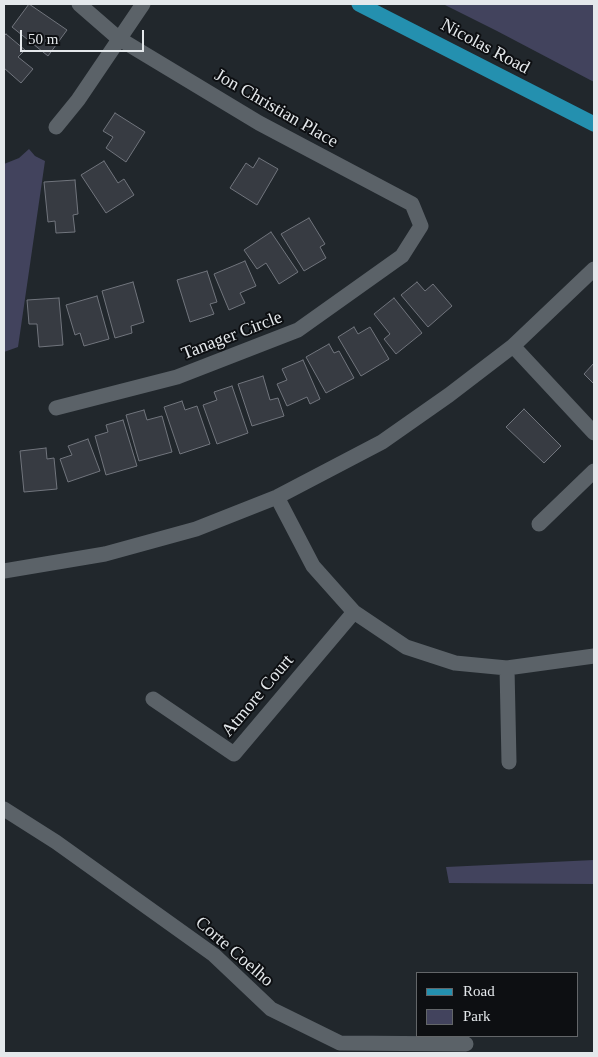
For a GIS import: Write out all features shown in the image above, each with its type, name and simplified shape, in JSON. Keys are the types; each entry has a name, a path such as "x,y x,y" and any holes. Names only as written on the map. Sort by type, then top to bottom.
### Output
{"main road":[{"name":"Nicolas Road","path":"359,4 594,124"}],"street":[{"name":"Jon Christian Place","path":"79,4 118,38 259,123 412,204 421,226 402,256"},
{"path":"56,127 78,100 118,38 143,4"},
{"name":"Tanager Circle","path":"56,408 177,377 298,330 402,256"},
{"path":"4,571 105,554 196,529 277,497 382,442 449,395 513,346 594,269"},
{"path":"513,346 594,433"},
{"path":"539,524 594,471"},
{"path":"277,497 313,566 354,612 406,647 455,662 507,668 594,656"},
{"name":"Atmore Court","path":"153,699 234,754 354,612"},
{"path":"507,668 509,762"},
{"name":"Corte Coelho","path":"4,809 56,842 214,955 271,1009 340,1043 466,1044"}],"green space":[{"path":"443,4 594,4 594,82 497,31"},
{"path":"29,149 35,156 45,161 18,347 4,352 4,164 19,158"},
{"path":"594,860 594,884 449,883 446,867"}],"building":[{"path":"29,4 67,30 48,56 12,27"},
{"path":"6,34 25,50 18,57 33,69 21,83 4,68 4,36"},
{"path":"115,113 145,132 126,162 106,148 113,137 103,131"},
{"path":"259,158 278,169 257,205 230,188 246,163 253,168"},
{"path":"104,161 118,183 124,179 134,195 106,213 81,175"},
{"path":"75,180 78,214 73,215 75,232 56,233 55,221 48,222 44,182"},
{"path":"309,218 325,244 320,247 326,258 304,271 281,234"},
{"path":"271,232 298,272 279,284 266,263 257,269 244,250"},
{"path":"245,261 256,286 240,293 245,303 229,310 214,274"},
{"path":"207,271 217,302 210,304 214,314 190,322 177,280"},
{"path":"133,282 144,322 131,326 132,333 115,338 102,291"},
{"path":"417,282 425,291 433,284 452,306 428,327 401,295"},
{"path":"97,296 109,339 84,346 80,333 75,335 66,305"},
{"path":"59,298 63,345 39,347 37,324 29,324 27,300"},
{"path":"394,298 422,333 396,354 384,339 390,334 374,314"},
{"path":"354,327 358,334 370,327 389,359 361,376 338,337"},
{"path":"329,344 334,353 339,351 354,378 326,393 306,357"},
{"path":"303,360 320,399 310,404 307,397 287,406 277,384 287,380 282,369"},
{"path":"594,363 594,384 584,374"},
{"path":"263,376 270,400 278,398 284,416 252,426 238,384"},
{"path":"232,386 248,433 217,444 203,405 217,400 214,392"},
{"path":"182,401 185,410 197,406 210,444 180,454 164,407"},
{"path":"524,409 561,446 544,463 506,427"},
{"path":"144,410 147,420 162,416 172,452 139,461 126,415"},
{"path":"123,420 137,466 106,475 95,436 108,432 106,425"},
{"path":"88,439 100,471 68,482 60,459 72,455 68,446"},
{"path":"46,448 47,459 54,458 57,489 24,492 20,451"}]}
